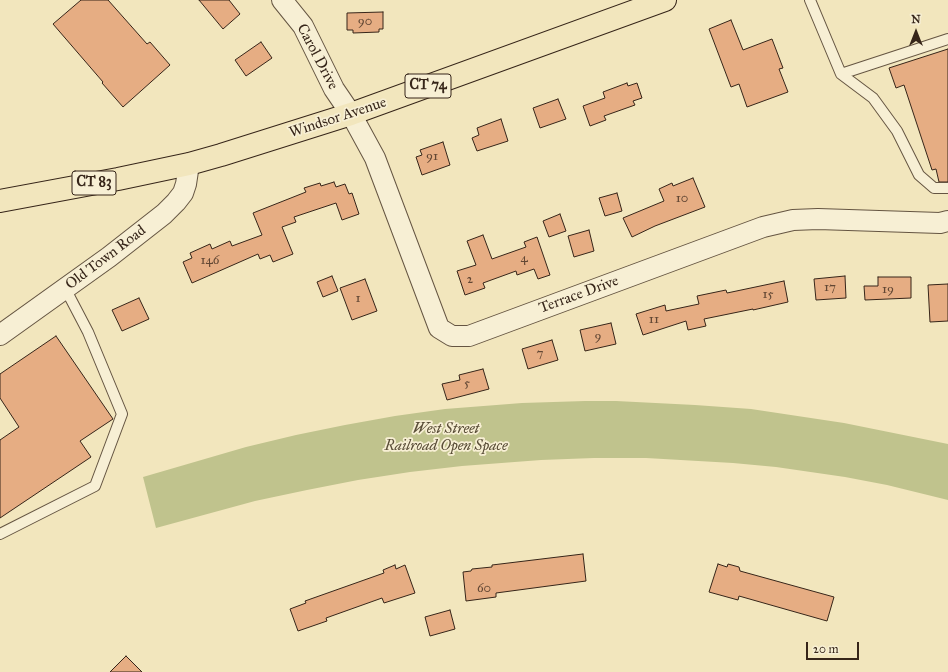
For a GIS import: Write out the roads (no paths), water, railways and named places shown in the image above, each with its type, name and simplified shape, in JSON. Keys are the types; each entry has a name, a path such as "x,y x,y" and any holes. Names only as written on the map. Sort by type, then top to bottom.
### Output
{"main road":[{"name":"Windsor Avenue","path":"189,164 351,114 665,0"},
{"name":"CT 83","path":"0,201 189,164"}],"street":[{"name":"Carol Drive","path":"282,0 303,26 334,89 351,114"},
{"name":"Terrace Drive","path":"351,114 375,158 439,328 452,336 469,336 763,227 793,220 948,222"},
{"name":"Old Town Road","path":"0,335 110,257 168,210 183,193 189,164"}],"lane":[{"path":"813,1 841,74 874,98 897,130 919,175 934,188 948,188"},
{"path":"841,74 948,39"},
{"path":"0,534 95,486 122,414 88,332 65,288"}],"park label":[{"name":"West Street Railroad Open Space","path":"446,438"}]}
